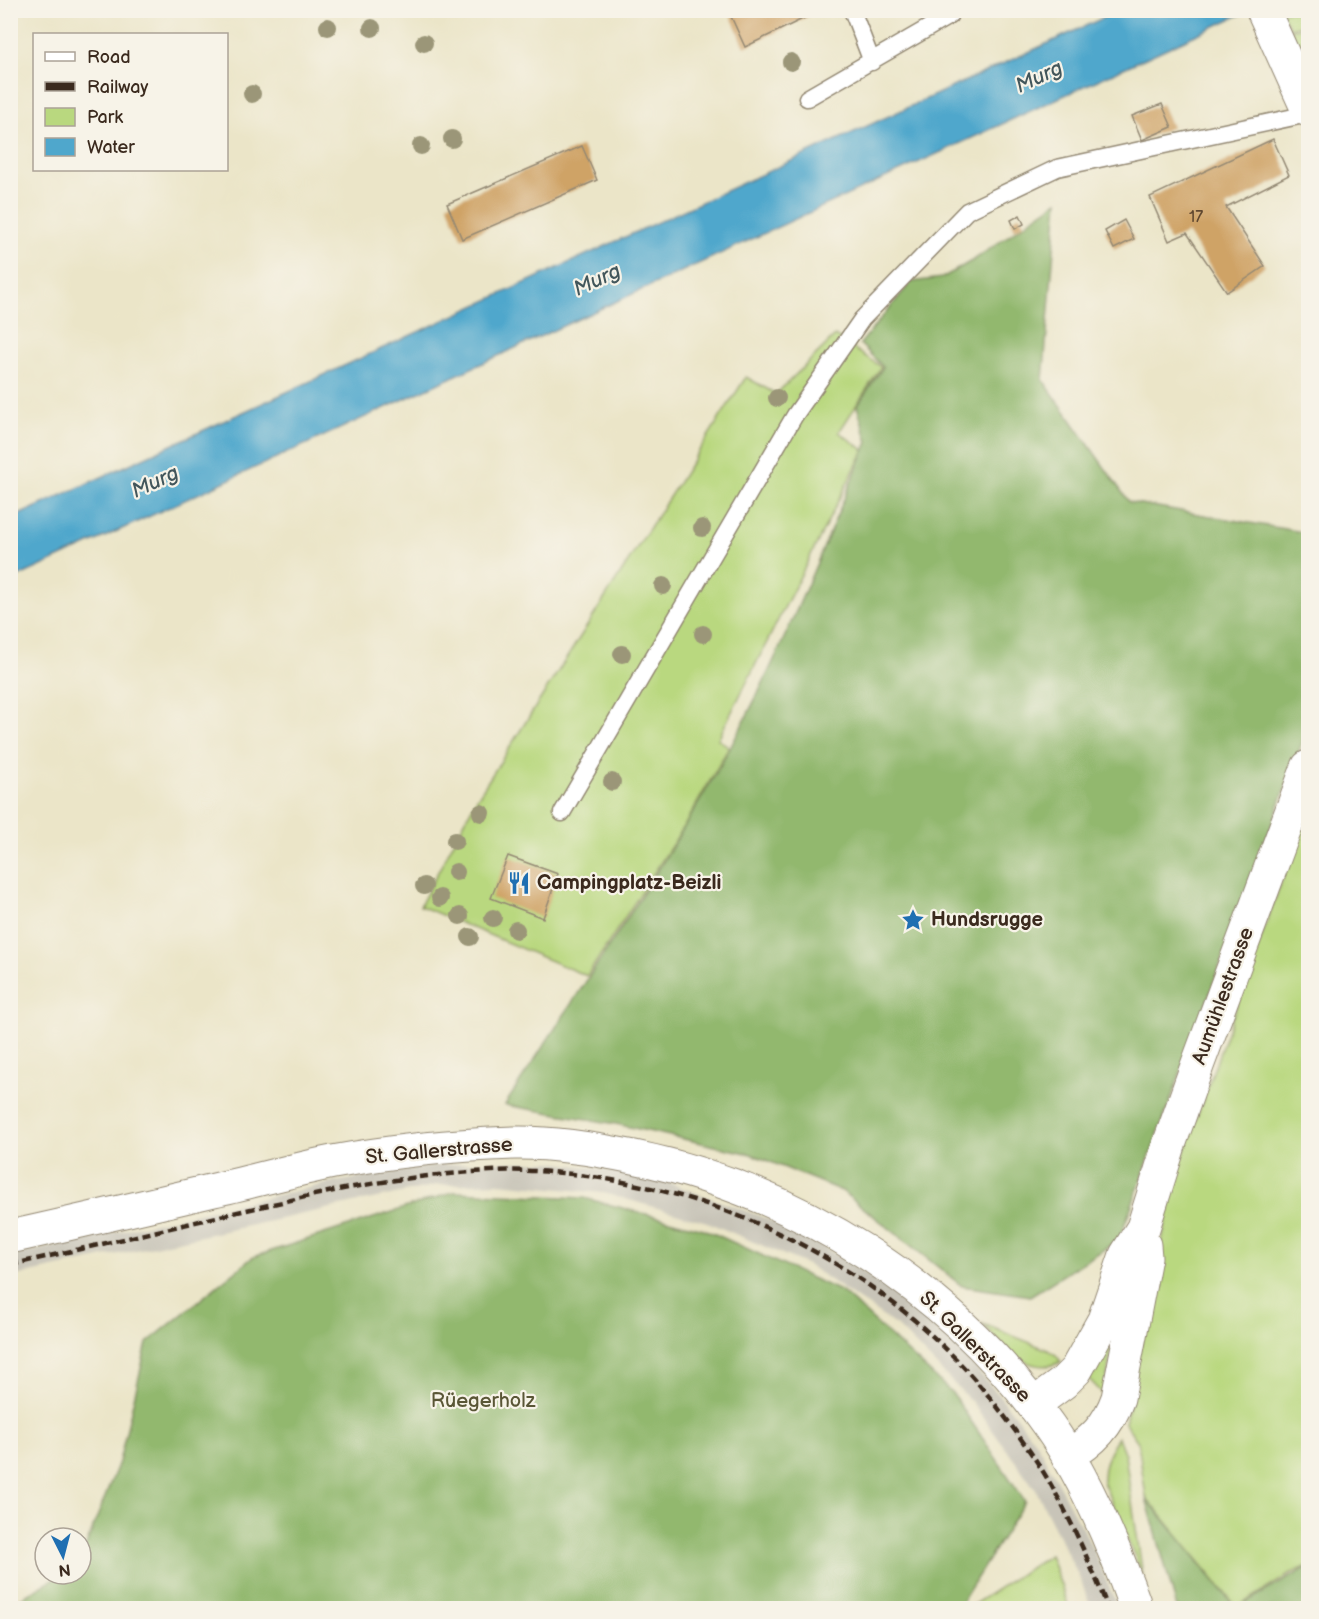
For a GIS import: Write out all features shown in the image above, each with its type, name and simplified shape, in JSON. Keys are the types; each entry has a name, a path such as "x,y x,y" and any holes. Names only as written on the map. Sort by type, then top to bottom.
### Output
{"main road":[{"path":"1263,10 1308,112"},
{"name":"Aumühlestrasse","path":"1034,1405 1076,1370 1104,1320 1126,1255 1143,1228 1197,1066 1308,767"},
{"name":"St. Gallerstrasse","path":"10,1237 332,1162 410,1150 518,1143 593,1148 656,1161 707,1176 773,1201 837,1234 906,1280 959,1326 1003,1370 1034,1405 1068,1456 1095,1510 1136,1608"},
{"name":"Aumühlestrasse","path":"1068,1456 1086,1446 1096,1437 1112,1415 1118,1398 1145,1257 1143,1228"}],"lane":[{"path":"852,10 872,62"},
{"path":"807,98 949,16 948,10"},
{"path":"562,813 795,415 862,318 967,211 1057,168 1308,112"}],"shaded area":[{"path":"550,1162 658,1179 760,1216 821,1245 879,1282 921,1314 963,1354 1037,1444 1091,1545 1118,1608 1091,1608 1081,1581 1036,1490 972,1402 898,1327 808,1265 707,1222 604,1193 498,1183 437,1185 11,1277 10,1256 335,1182 438,1165"}],"green space":[{"path":"1281,11 1308,11 1308,23 1290,28"},
{"path":"1308,26 1308,71 1290,30"},
{"path":"1058,201 1043,380 1129,502 1308,533 1308,720 1306,732 1119,1240 1030,1296 962,1286 842,1191 751,1154 616,1124 505,1105 677,840 730,748 768,673 868,442 857,406 883,367 860,344 911,282 942,278 975,259"},
{"path":"835,336 881,367 839,432 864,450 718,739 729,747 683,828 587,976 420,906 476,800 746,377 776,394"},
{"path":"1308,808 1308,1566 1292,1573 1237,1607 1146,1497 1138,1442 1125,1423 1175,1177"},
{"name":"Rüegerholz","path":"454,1192 584,1198 704,1229 842,1292 952,1393 1025,1501 958,1608 11,1608 11,1604 42,1586 93,1586 93,1528 119,1462 147,1343 253,1257"},
{"path":"981,1323 1048,1350 1061,1362 1049,1366 1027,1362 1007,1349"},
{"path":"1110,1339 1113,1340 1104,1395 1087,1377"},
{"path":"1118,1437 1125,1455 1143,1576 1103,1482 1105,1464"},
{"path":"1146,1498 1236,1608 1177,1608"},
{"path":"1050,1555 1069,1608 968,1608"},
{"path":"1308,1567 1308,1608 1236,1608"}],"water":[{"name":"Murg","path":"1118,11 1254,11 1239,15 11,580 10,519"}],"building":[{"path":"728,10 821,10 745,47"},
{"path":"1162,104 1172,127 1142,140 1132,116"},
{"path":"1273,139 1289,175 1226,207 1265,266 1227,292 1187,233 1169,241 1150,197"},
{"path":"582,146 597,180 462,239 447,204"},
{"path":"1020,215 1024,224 1015,229 1011,220"},
{"path":"1124,220 1134,239 1114,249 1105,231"},
{"path":"508,856 558,874 543,918 491,898"}],"railway":[{"path":"10,1265 335,1191 387,1181 466,1172 536,1171 606,1179 662,1191 717,1208 770,1229 821,1255 869,1285 914,1320 956,1359 993,1401 1039,1465 1072,1525 1108,1608"}],"place":[{"name":"Campingplatz-Beizli","path":"519,883"},
{"name":"Hundsrugge","path":"913,920"}]}
